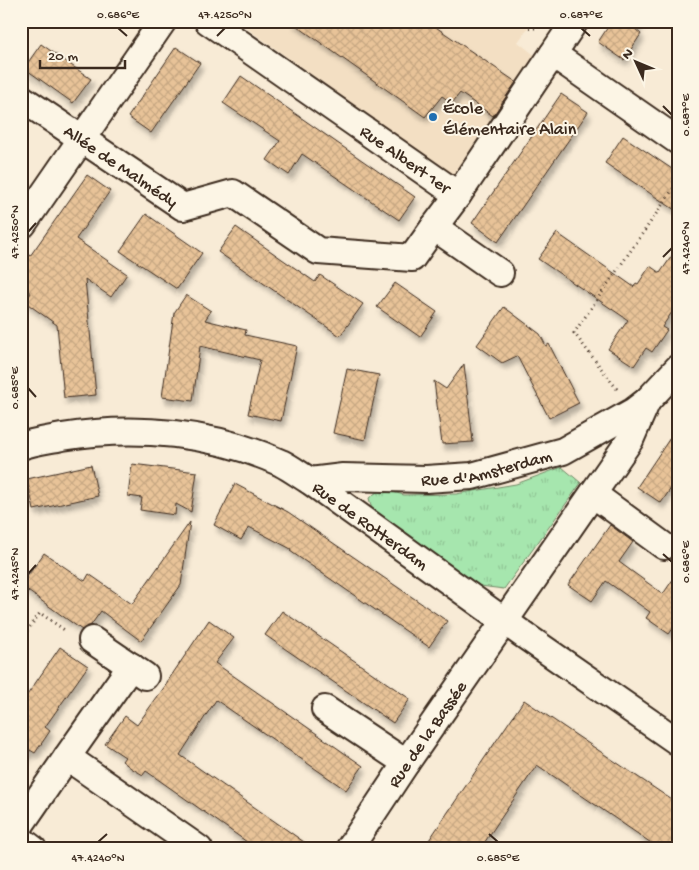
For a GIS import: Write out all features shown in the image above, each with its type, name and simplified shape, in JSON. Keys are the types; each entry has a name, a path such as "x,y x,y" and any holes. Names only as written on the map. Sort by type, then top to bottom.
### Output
{"street":[{"path":"21,223 23,224 162,21"},
{"name":"Rue Albert 1er","path":"208,21 458,194 575,21"},
{"path":"553,54 678,141"},
{"name":"Allée de Malmédy","path":"21,98 183,207 233,193 318,251 412,258 458,194"},
{"path":"434,227 500,273"},
{"name":"Rue d'Amsterdam","path":"310,482 343,477 426,479 472,476 563,451 641,406 678,368"},
{"name":"Rue d'Amsterdam","path":"505,620 630,440 641,406"},
{"name":"Rue de Rotterdam","path":"21,446 32,442 80,434 122,432 186,436 220,442 282,464 678,742"},
{"path":"593,494 664,546"},
{"name":"Rue de la Bassée","path":"349,849 505,620"},
{"path":"21,824 68,757 138,671 92,640"},
{"path":"325,709 406,763"},
{"path":"68,757 199,849"},
{"path":"21,840 34,849"}],"path":[{"path":"641,406 574,333 678,182"},
{"path":"21,639 40,612 84,643 92,640"}],"shaded area":[{"name":"École Élémentaire Alain","path":"237,21 533,21 518,42 537,57 454,177"}],"green space":[{"path":"562,467 581,483 504,589 480,586 372,510 369,498 381,489 404,495 456,494 516,484"}],"building":[{"path":"290,21 427,21 516,82 493,116 460,93 452,103 442,96 425,117"},
{"path":"612,21 641,21 635,29 641,34 624,60 598,42"},
{"path":"41,44 91,79 73,103 24,68"},
{"path":"176,47 200,63 151,133 128,117"},
{"path":"241,76 415,197 399,220 302,154 289,175 267,160 280,141 223,103"},
{"path":"561,94 588,112 498,242 472,223"},
{"path":"623,136 678,173 678,212 605,163"},
{"path":"87,175 110,191 76,239 127,274 111,297 85,279 96,395 64,398 57,325 25,302 31,293 21,287 21,250 30,256"},
{"path":"146,214 202,253 177,289 120,251"},
{"path":"236,227 315,282 320,275 363,304 340,336 218,252"},
{"path":"557,233 634,287 650,266 660,273 678,247 678,303 662,327 667,330 652,352 646,348 634,366 608,349 628,320 538,259"},
{"path":"395,283 437,312 420,337 377,307"},
{"path":"186,295 211,311 205,320 246,330 245,335 297,346 281,421 248,414 260,360 200,346 193,401 162,397 174,313"},
{"path":"504,307 540,334 546,346 549,344 579,403 549,418 517,356 502,363 477,345"},
{"path":"464,364 473,442 442,444 434,381 446,389"},
{"path":"347,369 379,375 365,440 333,433"},
{"path":"678,426 678,478 661,503 637,487"},
{"path":"132,464 197,472 191,512 176,504 175,515 140,510 142,498 128,496"},
{"path":"91,465 98,496 34,510 27,479"},
{"path":"235,484 288,512 447,621 429,647 290,551 291,549 249,527 241,540 214,525"},
{"path":"190,522 181,585 141,641 101,611 91,625 82,630 21,586 44,553 85,581 89,574 132,604"},
{"path":"610,525 633,542 619,562 663,594 678,572 678,622 669,634 646,618 650,612 606,581 592,601 568,585"},
{"path":"282,611 410,699 393,723 265,635"},
{"path":"209,620 234,638 215,663 363,766 346,790 216,700 180,755 314,849 257,849 146,771 143,775 131,768 122,761 125,757 105,744 125,716 137,725"},
{"path":"60,647 88,666 45,727 50,731 35,753 30,750 21,763 21,704"},
{"path":"524,700 678,804 678,849 660,849 537,765 480,849 423,849"}],"place":[{"name":"École Élémentaire Alain","path":"433,117"}]}
